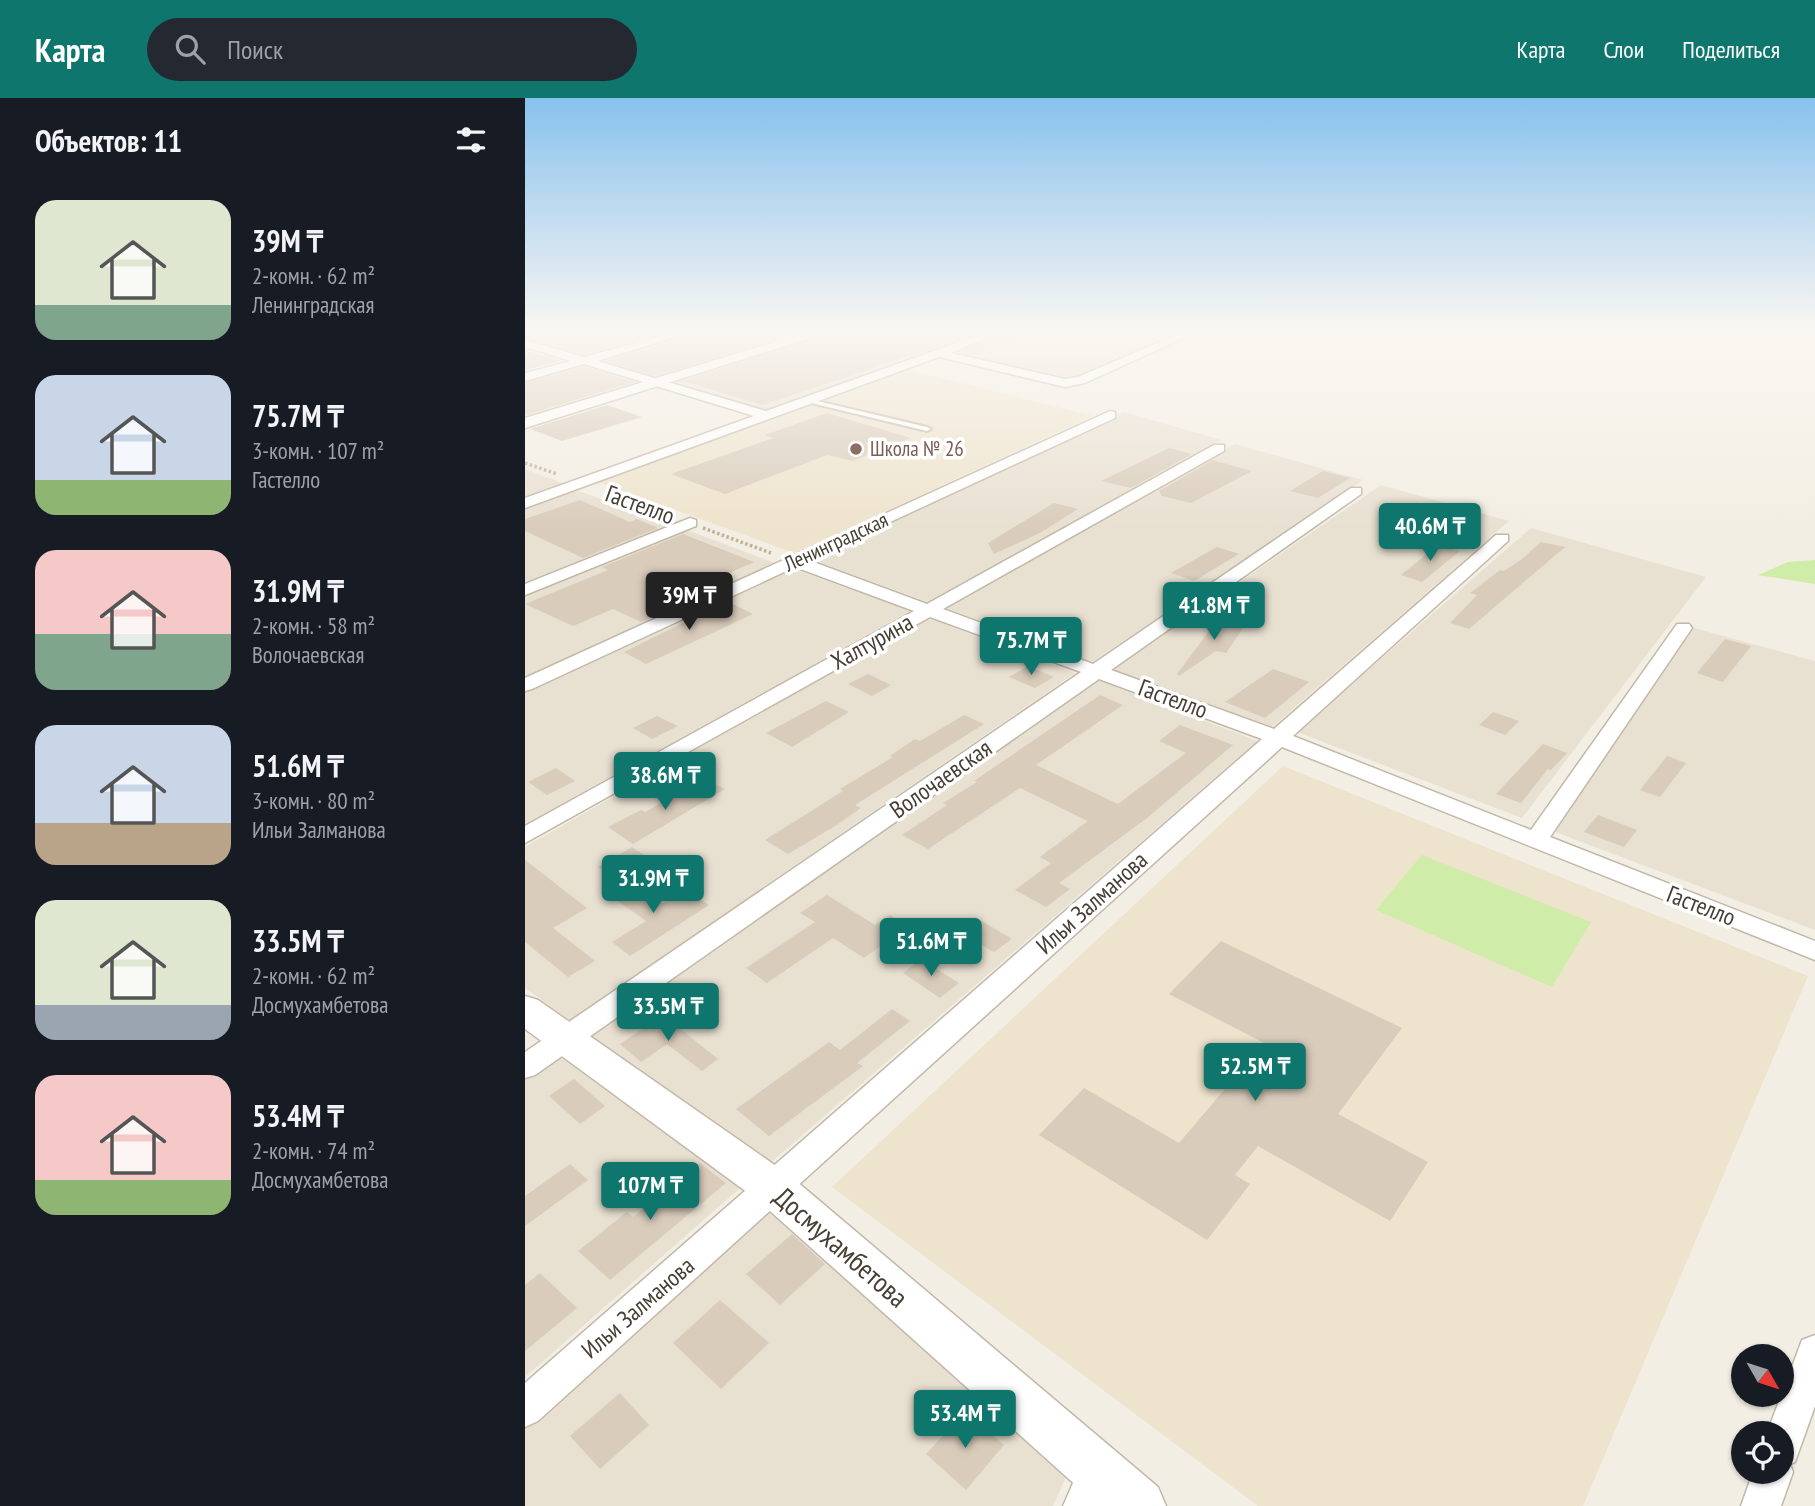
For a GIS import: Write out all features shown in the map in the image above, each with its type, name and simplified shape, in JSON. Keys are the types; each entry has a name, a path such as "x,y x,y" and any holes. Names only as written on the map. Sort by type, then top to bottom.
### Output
{"street":[{"path":"525,423 607,398"},
{"path":"709,398 769,416"},
{"path":"525,503 818,398"},
{"name":"Ленинградская","path":"525,685 1109,415"},
{"name":"Халтурина","path":"525,836 1219,448"},
{"name":"Волочаевская","path":"525,1067 1356,491"},
{"path":"525,590 691,523"},
{"name":"Ильи Залманова","path":"525,1408 1502,538"},
{"name":"Гастелло","path":"794,561 1276,737 1815,951"},
{"path":"1535,841 1683,628"},
{"name":"Досмухамбетова","path":"525,1010 774,1188 1091,1489 1139,1506"},
{"path":"1790,1421 1815,1353"},
{"path":"1761,1506 1769,1484"}],"lane":[{"path":"809,401 927,429"}],"path":[{"name":"Гастелло","path":"525,463 794,561"}],"shaded area":[{"path":"525,398 597,398 525,420"},
{"path":"725,398 809,398 772,411"},
{"name":"Школа № 26","path":"832,398 1020,398 1093,416 794,553 599,482"},
{"path":"1124,412 1222,440 928,602 811,559"},
{"path":"1235,444 1363,480 1092,662 946,608"},
{"path":"525,469 567,485 525,500"},
{"path":"1381,485 1509,521 1271,728 1112,670"},
{"path":"576,490 673,525 525,584 525,509"},
{"path":"1531,528 1706,577 1522,818 1297,732"},
{"path":"687,530 775,563 525,679 525,596"},
{"path":"791,568 910,611 525,824 525,692"},
{"path":"927,618 1075,673 570,1020 525,988 525,847"},
{"path":"1694,628 1815,661 1815,930 1547,829"},
{"path":"1098,680 1257,741 769,1164 592,1037"},
{"path":"1283,766 1808,976 1583,1506 1258,1506 832,1187"},
{"path":"559,1056 741,1187 525,1377 525,1080"},
{"path":"772,1204 1066,1477 1053,1506 525,1506 525,1427"}],"green space":[{"path":"1815,560 1815,584 1758,575 1788,562"},
{"path":"1422,855 1591,922 1552,987 1376,910"}],"building":[{"path":"525,398 582,398 525,415"},
{"path":"739,398 785,398 763,405"},
{"path":"607,405 642,417 562,441 530,429"},
{"path":"827,413 911,438 853,461 827,455 725,494 671,474 773,438 765,435"},
{"path":"1169,448 1192,454 1131,488 1101,481"},
{"path":"1213,460 1252,471 1191,503 1162,496 1159,491"},
{"path":"1323,471 1350,478 1318,498 1290,491"},
{"path":"580,500 630,522 637,519 658,528 583,558 525,531 525,519"},
{"path":"1054,503 1078,509 1040,533 994,554 988,543"},
{"path":"683,534 754,562 698,587 708,592 641,622 613,609 573,626 525,604 608,570 602,567"},
{"path":"1541,542 1565,547 1469,629 1450,623 1477,595 1470,593 1500,570 1504,571 1522,559"},
{"path":"1438,545 1460,551 1422,582 1401,575"},
{"path":"1217,547 1239,554 1194,581 1171,573"},
{"path":"727,601 753,614 646,664 624,652"},
{"path":"1218,619 1246,624 1226,653 1216,651 1179,676 1177,674"},
{"path":"1725,639 1751,646 1723,682 1697,673"},
{"path":"1028,666 1054,677 1035,688 1009,677"},
{"path":"1273,669 1309,682 1265,718 1225,702"},
{"path":"868,674 891,685 872,696 848,684"},
{"path":"1100,695 1123,705 1036,765 1118,804 1186,753 1159,741 1180,725 1233,745 1147,818 1059,883 1070,889 1046,907 1015,890 1051,863 1040,857 1088,821 1020,788 928,849 902,835 947,805 943,803 977,782 974,781"},
{"path":"826,701 849,712 792,747 766,733"},
{"path":"1493,712 1519,721 1505,735 1479,725"},
{"path":"964,715 984,724 855,805 861,808 835,826 788,854 765,840 843,791 840,789 893,757 890,756 915,739 920,741"},
{"path":"657,716 678,726 652,739 633,728"},
{"path":"1543,744 1567,753 1551,770 1548,769 1521,803 1496,794"},
{"path":"1667,756 1686,763 1660,797 1640,790"},
{"path":"556,768 575,781 547,795 528,782"},
{"path":"703,779 725,789 633,844 608,827 641,810 645,812"},
{"path":"1598,815 1637,830 1624,847 1584,832"},
{"path":"632,847 654,862 620,882 598,867"},
{"path":"525,860 587,908 553,928 595,961 568,977 525,942"},
{"path":"632,881 663,903 686,890 709,905 630,956 612,942 646,921 608,894"},
{"path":"827,895 875,925 890,915 908,926 864,958 833,938 767,983 746,968 815,922 800,913"},
{"path":"975,917 1012,939 994,952 958,931"},
{"path":"1221,941 1402,1028 1338,1114 1428,1162 1390,1221 1258,1146 1235,1175 1250,1184 1207,1240 1039,1135 1084,1088 1179,1143 1264,1043 1169,994"},
{"path":"921,959 959,983 940,998 903,973"},
{"path":"892,1009 910,1021 857,1063 863,1066 769,1136 736,1109 829,1042 840,1050"},
{"path":"663,1015 718,1059 702,1071 667,1044 641,1062 620,1044"},
{"path":"574,1079 605,1106 580,1124 549,1096"},
{"path":"700,1163 726,1183 610,1280 578,1251 627,1212 633,1217"},
{"path":"570,1164 588,1180 525,1226 525,1196"},
{"path":"792,1234 825,1264 780,1305 746,1274"},
{"path":"540,1273 577,1308 525,1351 525,1285"},
{"path":"720,1300 769,1343 721,1389 673,1343"},
{"path":"620,1393 649,1425 600,1469 570,1436"},
{"path":"966,1411 1004,1445 966,1490 926,1454"}],"place":[{"name":"Школа № 26","path":"856,449"}]}
